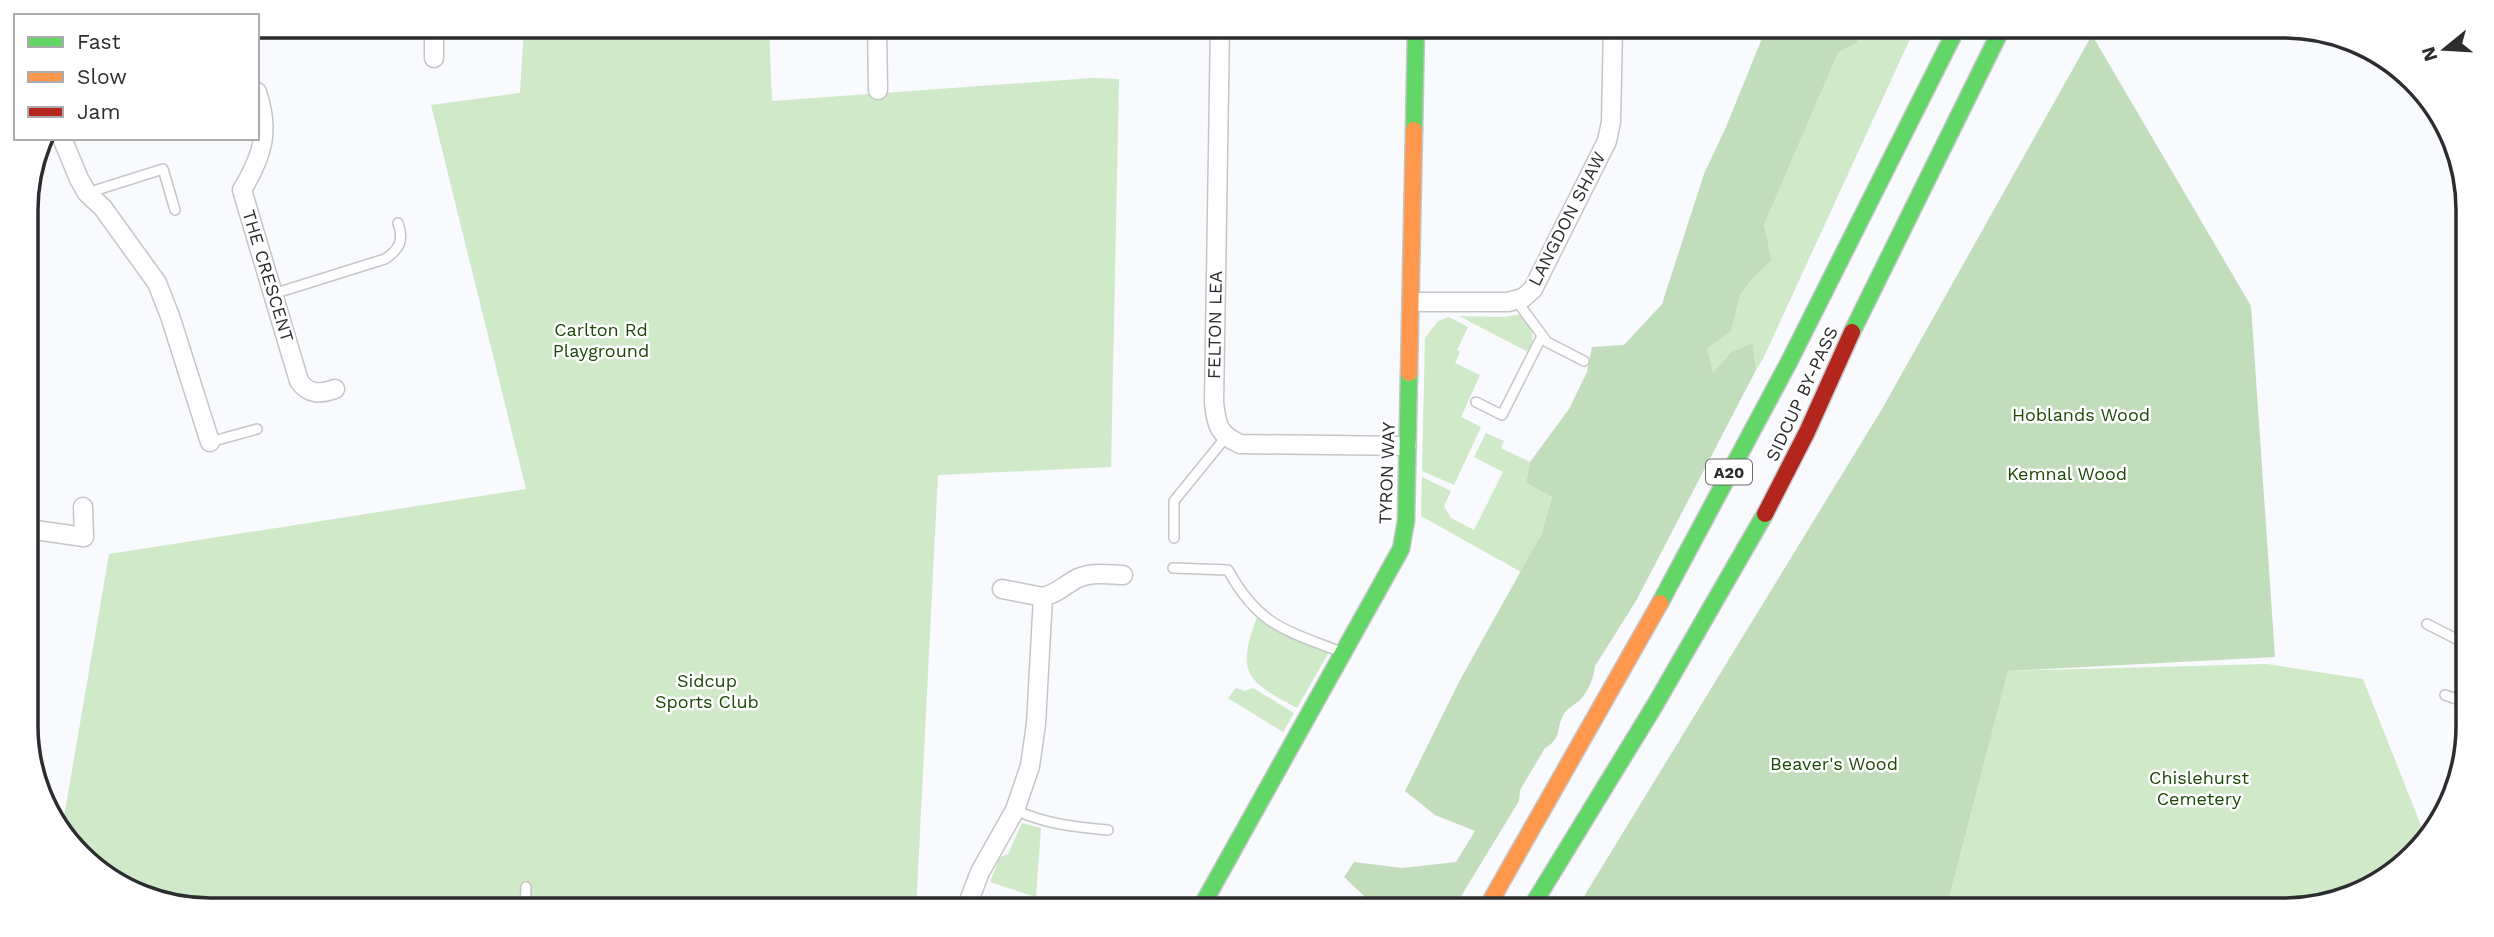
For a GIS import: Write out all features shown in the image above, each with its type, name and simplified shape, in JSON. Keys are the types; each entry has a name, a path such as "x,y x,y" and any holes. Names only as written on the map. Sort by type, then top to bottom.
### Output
{"main road":[{"name":"TYRON WAY","path":"1206,898 1346,654 1401,549 1406,521 1416,38"},
{"name":"SIDCUP BY-PASS","path":"1492,898 1606,700 1801,335 1952,38"},
{"name":"SIDCUP BY-PASS","path":"1537,898 1655,705 1772,503 1867,298 1997,38"},
{"path":"1867,298 2015,38"},
{"name":"A20","path":"1801,335 1887,131"}],"street":[{"name":"LANGDON SHAW","path":"1412,302 1508,302 1523,298 1533,289 1607,141 1611,115 1612,38"},
{"path":"434,39 434,58"},
{"path":"877,39 878,90"},
{"name":"FELTON LEA","path":"1220,39 1214,403 1217,425 1226,437"},
{"name":"THE CRESCENT","path":"259,103 264,132 259,162 242,190 299,381 306,390 320,394 335,389"},
{"path":"63,140 87,193 103,208 157,283 210,442"},
{"path":"1226,437 1240,444 1407,446"},
{"path":"38,530 84,537 83,507"},
{"path":"1003,589 1043,597 1057,593 1078,578 1100,573 1124,575"},
{"path":"970,898 980,872 1015,810 1030,766 1036,724 1043,597"}],"lane":[{"path":"87,193 163,169 175,210"},
{"path":"273,294 385,259 396,252 401,243 398,223"},
{"path":"1516,300 1547,342 1584,360"},
{"path":"1476,402 1502,415 1542,336"},
{"path":"210,442 257,429"},
{"path":"1174,538 1174,502 1226,437"},
{"path":"1172,568 1228,570 1256,610 1277,626 1346,654"},
{"path":"2427,624 2456,639"},
{"path":"2445,695 2456,699"},
{"path":"1015,810 1037,820 1062,826 1108,830"},
{"path":"526,887 526,898"}],"green space":[{"path":"1762,38 1856,38 1858,42 1838,53 1764,225 1772,260 1740,295 1731,332 1707,348 1713,373 1731,352 1753,343 1756,370 1636,601 1595,666 1588,689 1563,716 1555,740 1545,748 1520,790 1519,801 1460,898 1366,898 1344,877 1354,862 1402,868 1456,862 1475,831 1435,815 1405,791 1460,680 1541,535 1552,497 1526,483 1530,462 1569,409 1587,372 1592,347 1624,345 1662,304 1704,174"},
{"path":"1856,38 1910,38 1763,359 1756,370 1753,343 1731,352 1713,374 1706,348 1731,332 1740,295 1772,260 1764,225 1838,53 1858,42"},
{"name":"Kemnal Wood","path":"2090,38 2094,38 2251,306 2275,657 2008,671 1949,898 1583,898 1882,409"},
{"path":"523,39 770,39 772,101 1092,78 1119,79 1111,467 938,475 917,898 188,897 155,889 115,870 81,840 64,817 109,554 526,489 431,105 520,93"},
{"path":"1522,314 1532,332 1528,352 1459,316 1505,317"},
{"path":"1449,317 1468,327 1457,350 1460,352 1455,363 1480,375 1461,417 1481,427 1454,485 1422,471 1425,338 1438,321"},
{"path":"1486,433 1504,441 1501,448 1530,462 1526,483 1552,497 1541,535 1521,572 1421,516 1422,477 1451,491 1444,506 1451,518 1474,530 1503,472 1474,457"},
{"path":"1257,617 1276,631 1329,652 1297,708 1267,691 1250,674 1247,652"},
{"name":"Chislehurst Cemetery","path":"2267,664 2363,679 2422,828 2405,848 2379,870 2360,881 2317,895 2295,898 1949,898 2008,671"},
{"path":"1236,688 1245,691 1253,688 1294,713 1283,732 1228,698"},
{"path":"1022,823 1041,828 1036,897 990,882 1000,857 1008,854"}],"traffic: fast":[{"path":"1414,130 1416,38"},
{"path":"1660,603 1789,362 1952,38"},
{"path":"1852,332 1997,38"},
{"path":"1206,898 1401,549 1406,521 1409,373"},
{"path":"1537,898 1655,705 1765,514"}],"traffic: slow":[{"path":"1409,373 1414,130"},
{"path":"1492,898 1660,603"}],"traffic: jam":[{"path":"1765,514 1807,432 1852,332"}],"park label":[{"name":"Carlton Rd Playground","path":"601,340"},
{"name":"Hoblands Wood","path":"2081,415"},
{"name":"Sidcup Sports Club","path":"707,691"},
{"name":"Beaver's Wood","path":"1834,764"}]}
